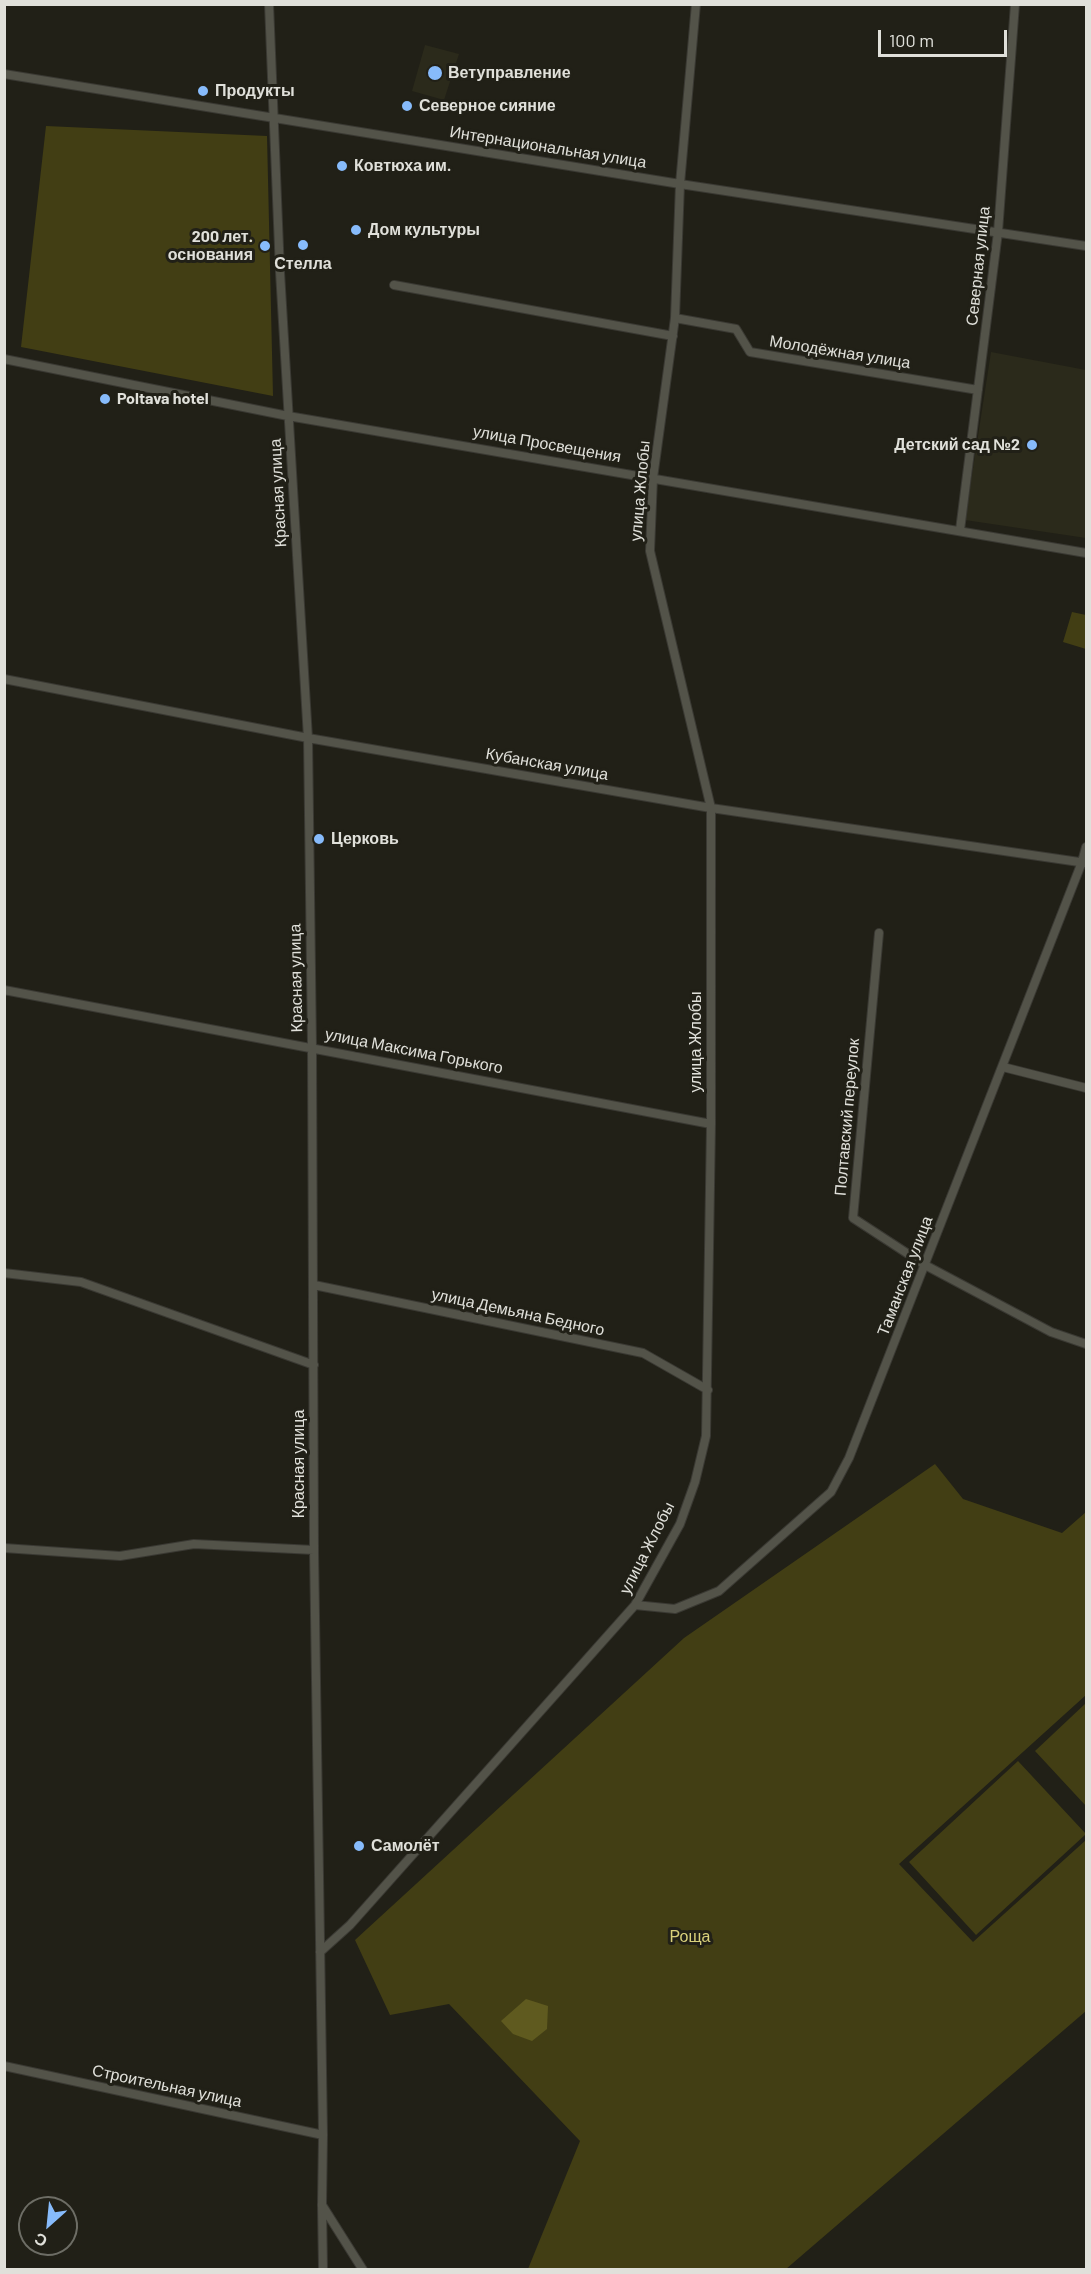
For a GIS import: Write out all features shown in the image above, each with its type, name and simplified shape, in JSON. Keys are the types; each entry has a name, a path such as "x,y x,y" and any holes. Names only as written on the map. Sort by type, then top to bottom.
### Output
{"street":[{"name":"Красная улица","path":"269,4 288,416 308,738 314,1285 314,1550 323,2270"},
{"name":"улица Жлобы","path":"320,1952 350,1925 635,1605 680,1524 695,1482 706,1436 711,1124 711,807 650,551 653,478 675,318 680,184 696,4"},
{"name":"Северная улица","path":"960,530 998,232 1015,4"},
{"name":"Интернациональная улица","path":"4,74 680,184 1086,246"},
{"path":"394,285 673,336"},
{"name":"Молодёжная улица","path":"675,318 736,329 750,352 978,390"},
{"name":"улица Просвещения","path":"4,359 288,416 960,530 1086,554"},
{"name":"Кубанская улица","path":"4,679 308,738 711,807 1084,862"},
{"name":"Таманская улица","path":"635,1605 675,1609 719,1591 831,1492 849,1458 1084,862 1086,847"},
{"name":"Полтавский переулок","path":"879,933 852,1218 925,1265"},
{"name":"улица Максима Горького","path":"4,990 711,1124"},
{"path":"1003,1066 1086,1088"},
{"path":"925,1265 1051,1332 1086,1344"},
{"path":"4,1273 81,1282 314,1365"},
{"name":"улица Демьяна Бедного","path":"314,1285 643,1353 708,1390"},
{"path":"4,1548 120,1556 194,1545 314,1550"},
{"name":"Строительная улица","path":"4,2066 323,2135"},
{"path":"322,2205 363,2270"}],"shaded area":[{"name":"Ветуправление","path":"425,45 459,54 444,100 412,91"},
{"name":"Детский сад №2","path":"991,352 1086,370 1086,538 965,520"},
{"path":"526,1999 548,2006 547,2029 532,2041 513,2034 501,2021"}],"green space":[{"path":"46,126 267,136 273,396 21,347"},
{"path":"1072,612 1086,615 1086,649 1063,642"},
{"name":"Роща","path":"935,1464 963,1499 1062,1533 1086,1512 1086,1695 899,1864 973,1942 1086,1840 1086,2011 786,2269 528,2269 580,2141 449,2004 390,2015 355,1940 684,1638"},
{"path":"1086,1703 1086,1806 1035,1751"},
{"path":"1018,1761 1086,1834 976,1935 909,1862"}],"place":[{"name":"Ветуправление","path":"435,73"},
{"name":"Продукты","path":"203,91"},
{"name":"Северное сияние","path":"407,106"},
{"name":"Ковтюха им.","path":"342,166"},
{"name":"Дом культуры","path":"356,230"},
{"name":"Стелла","path":"303,245"},
{"name":"200 лет. основания","path":"265,246"},
{"name":"Poltava hotel","path":"105,399"},
{"name":"Детский сад №2","path":"1032,445"},
{"name":"Церковь","path":"319,839"},
{"name":"Самолёт","path":"359,1846"}]}
